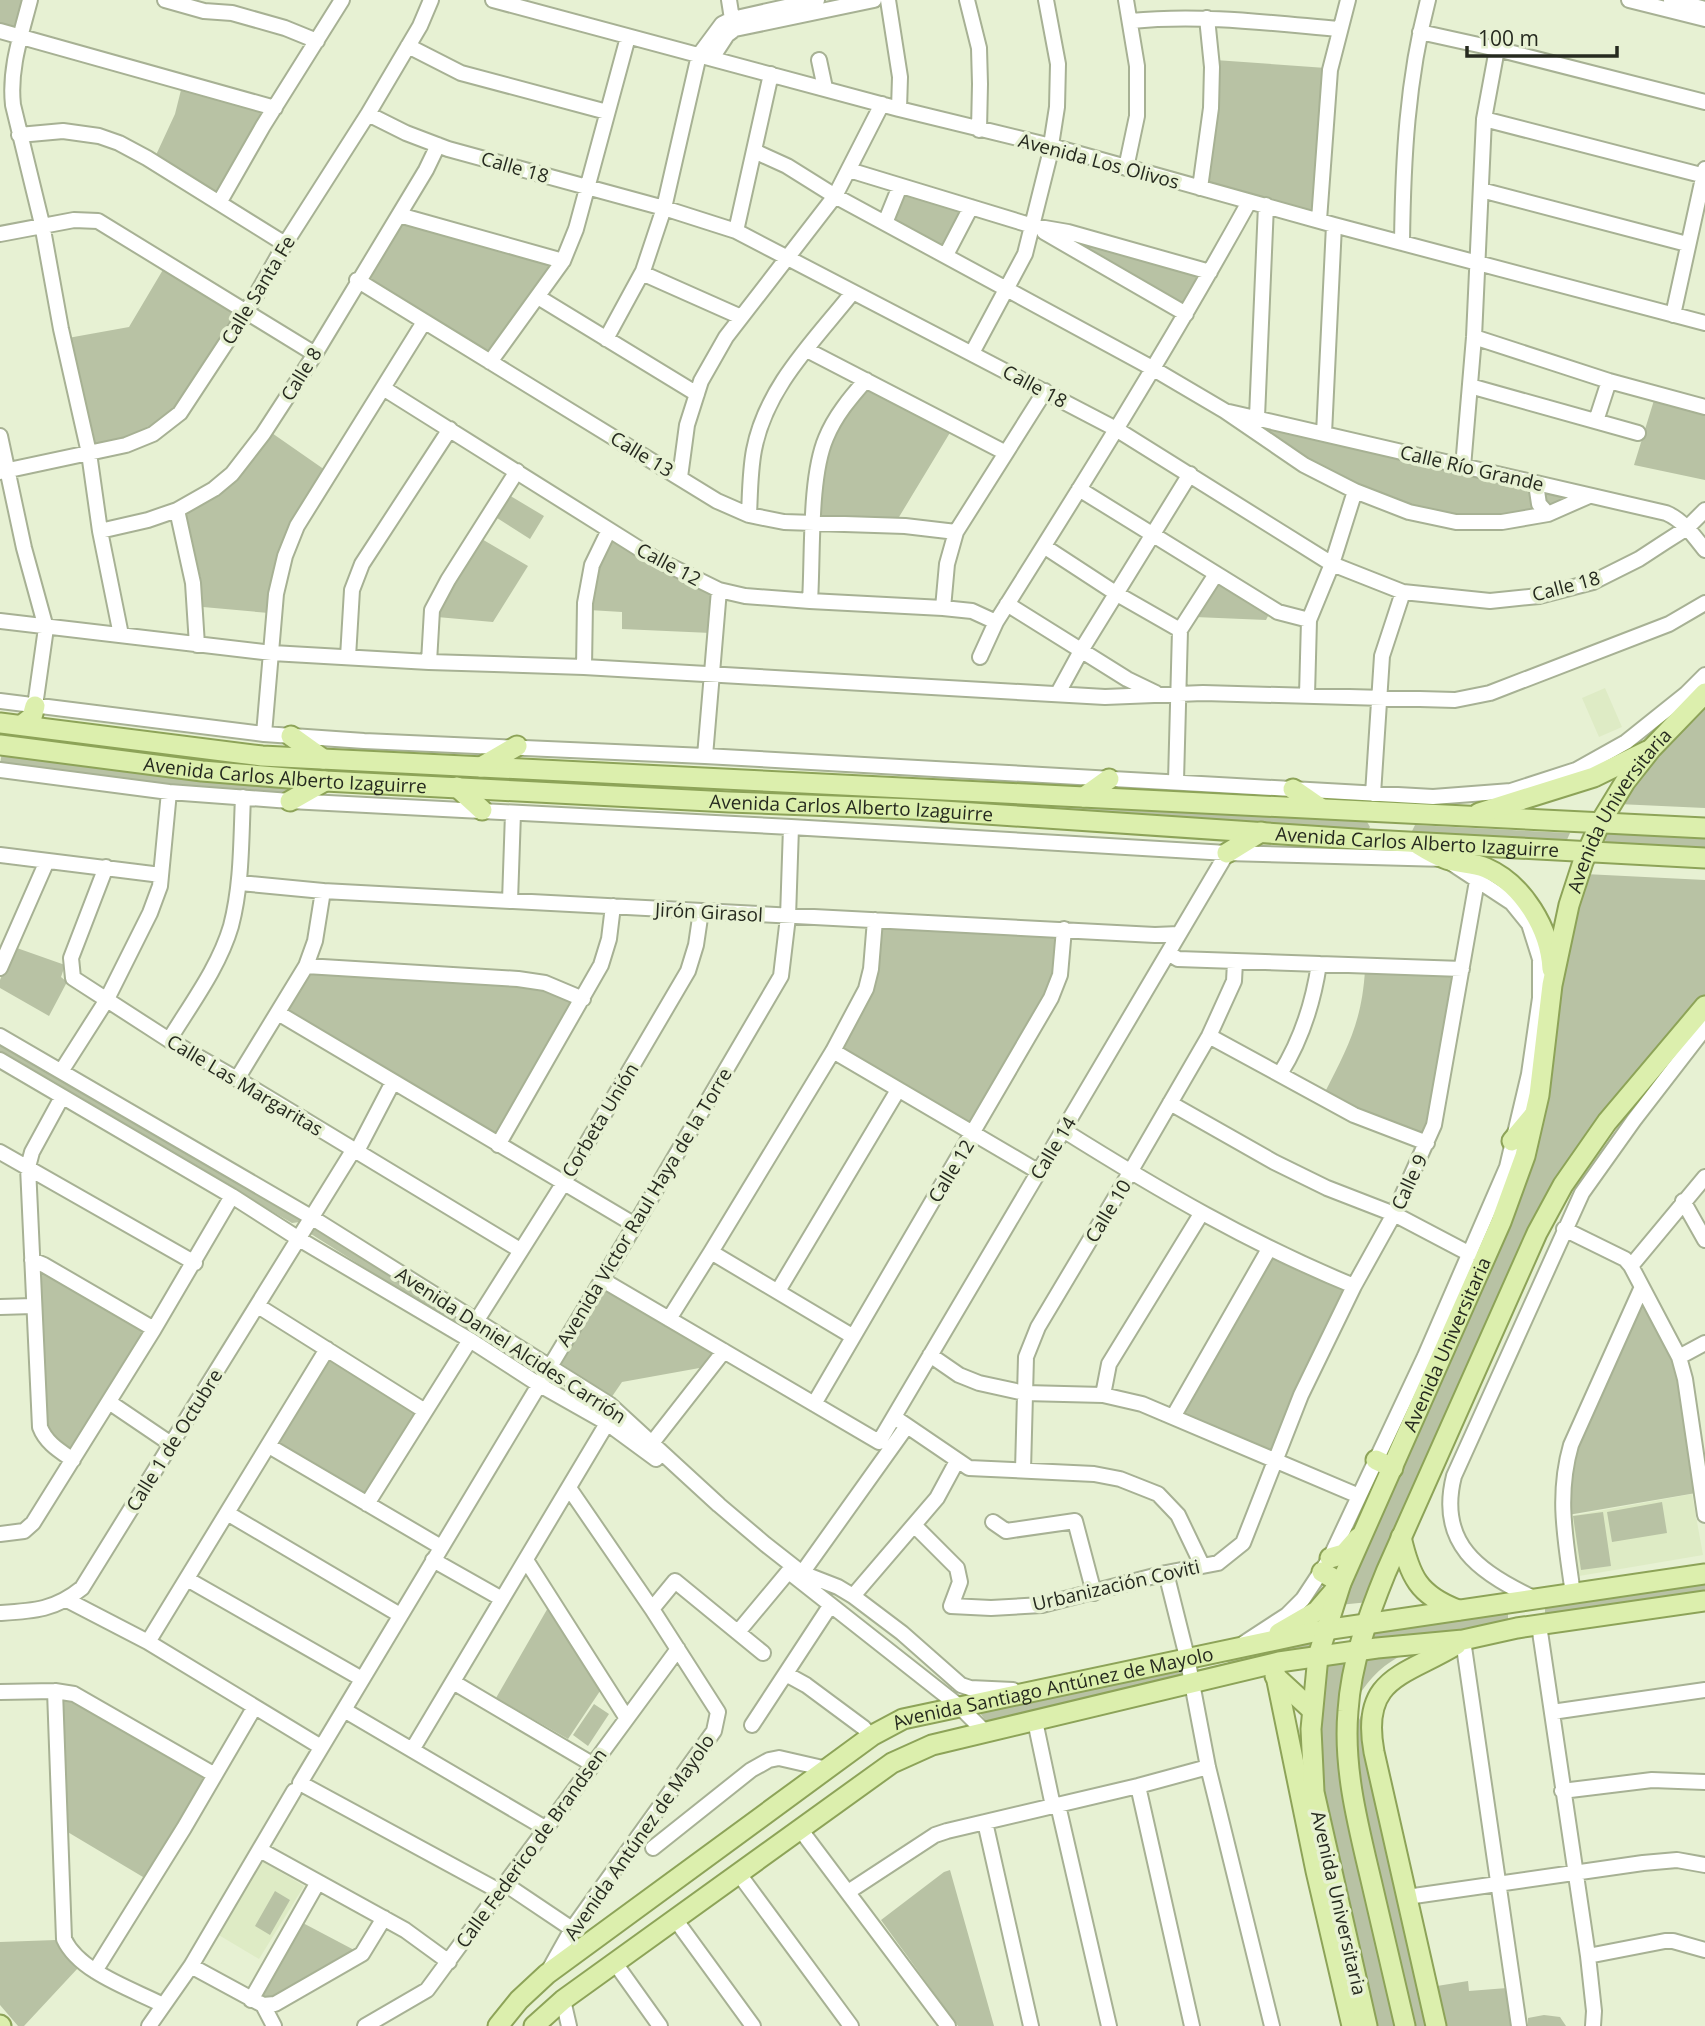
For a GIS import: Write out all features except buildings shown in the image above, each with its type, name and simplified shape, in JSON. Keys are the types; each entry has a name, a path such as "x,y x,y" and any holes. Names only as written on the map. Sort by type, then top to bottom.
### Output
{"main road":[{"name":"Avenida Universitaria","path":"1325,1880 1312,1770 1312,1710 1318,1656 1325,1630 1341,1583 1367,1526 1384,1464 1500,1222 1525,1156 1536,1112 1546,1050 1546,991 1569,905 1588,851 1600,822 1625,782 1696,696"},
{"path":"22,725 32,717 35,705"},
{"name":"Avenida Carlos Alberto Izaguirre","path":"0,723 262,756 324,760 1320,808 1372,803 1410,814 1705,828"},
{"path":"291,736 324,760"},
{"name":"Avenida Carlos Alberto Izaguirre","path":"0,745 202,771 325,781 913,809 1412,843 1705,858"},
{"path":"480,767 517,746"},
{"path":"202,771 209,761 204,748"},
{"path":"1463,817 1540,787 1594,777 1651,749"},
{"path":"357,783 354,772 361,762"},
{"path":"1084,797 1109,779"},
{"path":"290,801 325,781"},
{"path":"457,787 482,810"},
{"path":"913,809 922,797 914,788"},
{"path":"1293,789 1320,808"},
{"path":"1370,840 1377,824 1372,803"},
{"path":"1410,814 1403,834 1412,843 1445,859 1471,862 1489,869 1506,880 1523,898 1542,927 1551,953 1546,991"},
{"path":"1227,853 1261,832"},
{"path":"1445,859 1476,846"},
{"name":"Avenida Universitaria","path":"1405,2026 1351,1791 1348,1734 1350,1694 1367,1623 1401,1537 1537,1233 1563,1185 1599,1132 1705,1006"},
{"path":"1512,1141 1536,1112"},
{"path":"1262,1642 1308,1618 1326,1602 1341,1583 1326,1565 1344,1554 1367,1526"},
{"path":"1401,1537 1405,1557 1417,1584 1426,1593 1459,1611"},
{"name":"Avenida Santiago Antúnez de Mayolo","path":"498,2026 519,2000 547,1975 873,1735 903,1719 1325,1630 1705,1574"},
{"path":"1536,1599 1539,1625"},
{"name":"Avenida Santiago Antúnez de Mayolo","path":"534,2026 563,2000 892,1763 932,1745 1217,1676 1318,1656 1456,1641 1517,1628 1705,1601"},
{"path":"1514,1602 1517,1628"},
{"path":"1348,1734 1360,1703 1391,1666 1420,1650 1456,1641"},
{"path":"1436,2026 1374,1752 1370,1714 1374,1703 1390,1682 1456,1641"},
{"path":"1212,1652 1212,1665 1217,1676"},
{"path":"1251,1669 1276,1676 1312,1710"},
{"name":"Avenida Universitaria","path":"1276,1676 1349,1980 1367,2026"},
{"name":"Avenida Universitaria","path":"1349,1980 1352,2026"}],"street":[{"path":"30,0 11,86 19,135 41,224 89,453 100,531 121,635"},
{"path":"165,0 204,11 232,13 285,28 317,41"},
{"path":"219,203 342,0"},
{"name":"Calle Santa Fe","path":"4,471 143,439 166,426 180,413 247,312 285,244 368,114 420,26 431,0"},
{"name":"Avenida Los Olivos","path":"493,0 979,130 1051,146 1249,202 1705,323"},
{"path":"729,0 732,19"},
{"path":"606,338 642,272 664,208 706,57 722,24 732,19 808,4 874,0"},
{"path":"888,0 900,77 900,109"},
{"path":"967,0 979,48 979,130"},
{"path":"972,353 1025,254 1051,146 1057,107 1058,64 1046,0"},
{"path":"1126,0 1137,66 1137,116 1126,168"},
{"path":"1319,220 1329,83 1339,29 1348,0"},
{"path":"1402,243 1404,149 1419,32 1428,0"},
{"path":"1629,0 1705,9"},
{"path":"1671,0 1705,19"},
{"path":"706,57 735,29 808,4"},
{"path":"1131,22 1165,18 1207,18 1339,29"},
{"path":"1199,188 1211,108 1212,67 1207,18"},
{"path":"0,31 275,108"},
{"path":"1419,32 1705,102"},
{"path":"490,362 563,261 576,229 628,37"},
{"path":"408,46 461,73 607,112"},
{"path":"1463,467 1474,337 1484,119 1497,49"},
{"path":"819,60 825,88"},
{"path":"736,231 771,74"},
{"path":"680,477 687,425 701,381 726,337 835,196 882,104"},
{"name":"Calle 18","path":"368,114 438,145 664,208 736,231 1116,429 1332,564 1403,592 1490,601 1539,596 1593,582 1639,559 1687,528 1705,510"},
{"path":"1484,119 1704,173 1673,315"},
{"path":"19,135 63,131 99,136 119,143 148,158 285,244"},
{"name":"Calle 8","path":"100,531 177,510 205,495 232,474 263,434 315,354 357,280 426,170 438,145"},
{"path":"754,151 787,166 835,196 1152,368 1225,411 1304,465 1354,491 1409,512 1456,522 1502,522 1548,514 1589,496"},
{"path":"849,170 1033,226 1068,232 1210,272"},
{"path":"885,223 900,186"},
{"path":"1481,190 1687,244"},
{"path":"981,657 996,622 1045,547 1186,314 1249,202"},
{"path":"1257,417 1266,205"},
{"path":"946,255 971,207"},
{"path":"399,215 563,261"},
{"path":"0,234 41,224 74,220 98,221 315,354"},
{"path":"1324,434 1334,225"},
{"path":"1033,226 1186,314"},
{"path":"642,272 741,317"},
{"name":"Calle 13","path":"357,280 717,501 748,515 784,522 905,526 956,532"},
{"path":"748,515 754,451 764,414 777,388 853,292"},
{"path":"538,297 697,394"},
{"path":"264,734 276,594 285,555 297,526 424,322"},
{"path":"1474,337 1609,381 1705,407"},
{"path":"807,350 1006,453"},
{"path":"810,601 817,471 825,440 838,414 866,380"},
{"path":"1596,421 1609,381"},
{"path":"1470,386 1638,433"},
{"name":"Calle 12","path":"383,388 654,558 719,590 745,596 972,611 996,622"},
{"path":"943,608 947,564 956,532 1045,391"},
{"name":"Calle Río Grande","path":"1225,411 1666,513 1674,516 1687,528 1705,550"},
{"path":"348,657 352,590 362,564 450,429"},
{"path":"0,436 4,471 46,628 35,705"},
{"path":"429,662 432,610 517,471"},
{"path":"1058,693 1190,474"},
{"path":"1536,484 1539,504 1548,514"},
{"path":"1079,489 1278,612 1309,620"},
{"path":"1307,695 1309,620 1332,564 1354,491"},
{"path":"177,510 193,583 197,645"},
{"path":"584,667 585,603 592,565 609,530"},
{"path":"1045,547 1117,594 1180,630"},
{"path":"1176,782 1180,630 1216,574"},
{"path":"705,755 719,590"},
{"path":"1372,803 1382,656 1403,592"},
{"path":"0,621 272,653 429,662 584,667 1105,697 1180,694 1307,695 1455,700 1490,693 1669,624 1705,603"},
{"path":"1007,604 1128,679 1160,695"},
{"name":"Avenida Universitaria","path":"1540,787 1605,755 1696,696 1705,676"},
{"name":"Avenida Carlos Alberto Izaguirre","path":"0,701 264,734 364,741 705,755 1293,789 1372,803 1483,795 1540,787"},
{"name":"Avenida Carlos Alberto Izaguirre","path":"0,770 169,792 290,801 1227,853 1445,859 1481,883"},
{"path":"62,1070 106,1001 150,913 160,886 169,792"},
{"path":"169,1040 219,956 230,927 240,883 243,797"},
{"path":"510,901 513,813"},
{"name":"Avenida Victor Raul Haya de la Torre","path":"150,2026 191,1966 781,976 789,916 791,827"},
{"name":"Calle 14","path":"814,1404 879,1442 1227,853"},
{"path":"0,855 161,875"},
{"path":"0,968 47,861"},
{"name":"Calle Las Margaritas","path":"106,867 71,958 73,978 169,1040 520,1250"},
{"name":"Jirón Girasol","path":"240,883 323,891 1155,935 1179,934"},
{"name":"Avenida Universitaria","path":"1237,1647 1287,1615 1303,1599 1326,1565 1359,1496 1384,1464 1507,1167 1546,991 1541,959 1529,924 1512,903 1481,883"},
{"name":"Calle 9","path":"1275,1460 1301,1395 1354,1286 1394,1214 1434,1125 1462,969 1481,883"},
{"path":"237,1079 306,966 315,941 323,891"},
{"path":"498,1145 601,965 609,939 613,906"},
{"name":"Corbeta Unión","path":"477,1320 563,1184 688,971 696,945 701,911"},
{"path":"669,1319 832,1051 866,989 871,969 875,920"},
{"name":"Calle 12","path":"814,1404 1051,998 1060,975 1064,929"},
{"path":"1168,953 1178,959 1462,969"},
{"name":"Calle 10","path":"1023,1470 1026,1357 1038,1326 1209,1036 1234,981 1235,962"},
{"path":"1280,1074 1296,1048 1306,1022 1315,994 1320,964"},
{"path":"306,966 518,979 545,983 583,999"},
{"path":"278,1013 635,1225"},
{"path":"1536,1599 1503,1584 1476,1564 1465,1551 1453,1528 1449,1502 1454,1476 1582,1193 1705,1028"},
{"name":"Avenida Daniel Alcides Carrión","path":"0,1036 311,1217 617,1409 830,1606 959,1706 986,1733"},
{"path":"1209,1036 1354,1115 1427,1143"},
{"path":"832,1051 1039,1172"},
{"name":"Avenida Daniel Alcides Carrión","path":"0,1060 232,1196 538,1384 607,1423 643,1448 711,1508 795,1572 838,1587 853,1596 902,1633 961,1685 970,1688 1032,1691"},
{"name":"Calle 1 de Octubre","path":"67,1600 82,1588 92,1573 355,1150 393,1082"},
{"path":"778,1291 898,1090"},
{"path":"62,1097 32,1152 28,1167 40,1427 43,1435 54,1447 73,1460"},
{"path":"1170,1103 1274,1162 1326,1188 1394,1214 1470,1254"},
{"path":"1063,1130 1201,1214 1269,1249 1354,1286"},
{"path":"0,1152 195,1263"},
{"path":"1631,1266 1705,1177"},
{"path":"0,1534 24,1531 33,1523 155,1329 232,1196"},
{"path":"1683,1201 1705,1240"},
{"path":"1103,1395 1109,1364 1201,1214"},
{"path":"1564,1229 1625,1259 1679,1357 1685,1379 1705,1515"},
{"path":"1174,1417 1269,1249"},
{"path":"711,1252 852,1336"},
{"path":"32,1260 155,1329"},
{"path":"601,1279 814,1404"},
{"path":"1573,1594 1563,1514 1564,1471 1571,1445 1641,1289"},
{"path":"0,1307 33,1306"},
{"path":"258,1306 425,1412"},
{"path":"367,1504 470,1340"},
{"path":"1679,1357 1705,1343"},
{"path":"148,1642 327,1349"},
{"path":"652,1443 724,1351"},
{"path":"930,1355 959,1375 979,1383 1025,1393 1103,1395 1142,1404 1359,1496"},
{"path":"109,1402 171,1444"},
{"path":"412,1750 617,1409"},
{"path":"894,1417 968,1468 1094,1474 1120,1479 1158,1494 1178,1515 1202,1565"},
{"path":"738,1632 795,1572 907,1426"},
{"path":"269,1446 441,1547"},
{"name":"Urbanización Coviti","path":"914,1525 957,1568 960,1582 951,1606 991,1608 1042,1605 1166,1573 1218,1563 1243,1543 1275,1460"},
{"path":"853,1596 937,1498 957,1461"},
{"name":"Avenida Antúnez de Mayolo","path":"547,1975 572,1929 714,1731 718,1712 569,1488"},
{"path":"227,1513 400,1615"},
{"path":"993,1522 1006,1531 1075,1521 1094,1593"},
{"path":"433,1560 502,1599"},
{"path":"526,1560 626,1717"},
{"path":"1166,1573 1187,1657 1208,1767 1272,2026"},
{"path":"187,1579 362,1679"},
{"path":"652,1609 675,1581 763,1653"},
{"path":"0,1613 47,1608 67,1600 148,1642 321,1747"},
{"path":"752,1725 830,1606"},
{"path":"1539,1625 1588,1956 1593,2026"},
{"path":"1456,1641 1519,2026"},
{"name":"Calle Federico de Brandsen","path":"365,2026 427,1990 678,1649"},
{"path":"786,1674 806,1685 864,1728"},
{"path":"453,1682 592,1764"},
{"path":"0,1692 55,1690 74,1694 89,1700 215,1776"},
{"path":"55,1690 64,1939 76,1958 95,1971 163,2005"},
{"path":"1552,1712 1702,1692"},
{"path":"95,1971 254,1708"},
{"path":"344,1710 545,1828"},
{"path":"1035,1721 1109,2026"},
{"path":"653,1849 751,1770 769,1760 779,1758 827,1769"},
{"path":"848,1892 936,1835 1208,1767"},
{"path":"1562,1791 1652,1780 1705,1782"},
{"path":"1138,1786 1192,2026"},
{"path":"297,1787 502,1888 572,1929"},
{"path":"985,1822 1031,2026"},
{"path":"800,1829 948,2026"},
{"path":"260,1850 405,1930 449,1962"},
{"path":"1407,1897 1661,1861 1677,1860 1705,1866"},
{"path":"739,1874 850,2026"},
{"path":"257,2003 318,1882"},
{"path":"257,2003 275,2004 362,1954 384,1918"},
{"path":"675,1919 753,2026"},
{"path":"1588,1956 1665,1941 1705,1950"},
{"path":"615,1963 660,2026"},
{"path":"191,1966 257,2003 274,2026"},
{"path":"563,2000 569,2026"}],"shaded area":[{"path":"0,0 23,0 16,27 0,23"},
{"path":"1215,60 1326,68 1318,206 1312,212 1207,185"},
{"path":"182,86 269,111 218,195 156,155 175,114"},
{"path":"901,191 966,210 947,248 890,219"},
{"path":"400,219 554,261 487,355 364,278"},
{"path":"1070,235 1206,273 1184,309 1065,241"},
{"path":"164,268 239,311 199,377 162,422 135,437 91,448 68,338 129,327"},
{"path":"866,385 951,431 896,522 820,516 823,467 831,435"},
{"path":"1655,397 1705,411 1705,480 1634,465"},
{"path":"1254,420 1576,496 1542,511 1501,519 1452,517 1411,507 1356,486 1286,448"},
{"path":"269,431 325,470 269,613 203,607 201,579 184,511"},
{"path":"507,494 544,516 530,539 494,516"},
{"path":"610,536 715,592 711,633 622,629 622,612 589,610 593,575"},
{"path":"480,538 528,566 493,622 437,617 443,599"},
{"path":"1218,578 1270,612 1266,620 1195,617"},
{"path":"1605,688 1622,727 1599,737 1582,698"},
{"path":"1705,703 1705,808 1618,804 1649,758"},
{"path":"2,751 305,786 284,795 170,788 0,765"},
{"path":"366,768 723,786 724,797 366,777"},
{"path":"732,785 912,798 911,802 731,798"},
{"path":"930,797 1366,820 1370,827 1366,833 930,801"},
{"path":"1415,825 1570,833 1566,842 1416,837 1412,831"},
{"path":"1609,831 1705,836 1705,849 1608,844 1602,837"},
{"path":"1585,874 1705,880 1705,1000 1581,1146 1369,1602 1339,1605 1558,1007 1575,908"},
{"path":"883,923 1058,934 1056,972 970,1125 836,1050 873,984 876,928"},
{"path":"14,947 65,965 61,977 67,982 49,1016 0,988 0,980"},
{"path":"1365,970 1457,973 1424,1138 1324,1094 1357,1020"},
{"path":"308,971 536,985 572,1002 494,1135 287,1011"},
{"path":"0,1041 299,1217 300,1222 292,1223 0,1055"},
{"path":"317,1227 533,1363 531,1369 525,1369 311,1234 311,1229"},
{"path":"1271,1254 1349,1288 1305,1370 1272,1454 1177,1413"},
{"path":"37,1269 144,1327 143,1333 70,1448 64,1450 45,1430"},
{"path":"605,1286 722,1355 716,1365 622,1382 611,1398 559,1362"},
{"path":"1644,1306 1674,1359 1696,1493 1568,1515 1567,1489 1574,1455 1638,1307"},
{"path":"327,1355 418,1412 366,1498 272,1445"},
{"path":"1692,1494 1703,1555 1579,1576 1571,1516"},
{"path":"1662,1502 1667,1533 1612,1542 1607,1512"},
{"path":"1603,1512 1611,1566 1581,1570 1573,1516"},
{"path":"1705,1582 1705,1594 1550,1617 1545,1614 1549,1605"},
{"path":"549,1606 604,1685 568,1739 496,1698"},
{"path":"1508,1612 1508,1623 1366,1644 1370,1629"},
{"path":"1311,1641 1308,1649 1228,1663 1227,1655"},
{"path":"1410,1651 1378,1672 1355,1701 1363,1661"},
{"path":"1349,1662 1344,1699 1399,2026 1374,2026 1317,1773 1322,1663"},
{"path":"1183,1663 1186,1678 988,1724 977,1709"},
{"path":"1370,1695 1429,2026 1415,2026 1362,1806 1355,1729"},
{"path":"62,1698 70,1698 207,1776 148,1880 66,1831"},
{"path":"594,1704 609,1714 588,1746 573,1735"},
{"path":"262,1861 304,1886 259,1959 217,1934"},
{"path":"950,1870 994,2026 958,2026 881,1920"},
{"path":"275,1891 290,1900 270,1935 255,1926"},
{"path":"301,1922 356,1951 270,2001 259,1996"},
{"path":"56,1940 64,1955 78,1968 24,2026 18,2026 0,2005 0,1942"},
{"path":"1468,1981 1469,1991 1507,1988 1513,2026 1445,2026 1437,1986"},
{"path":"1544,2015 1560,2017 1566,2026 1528,2026 1528,2018"}]}
